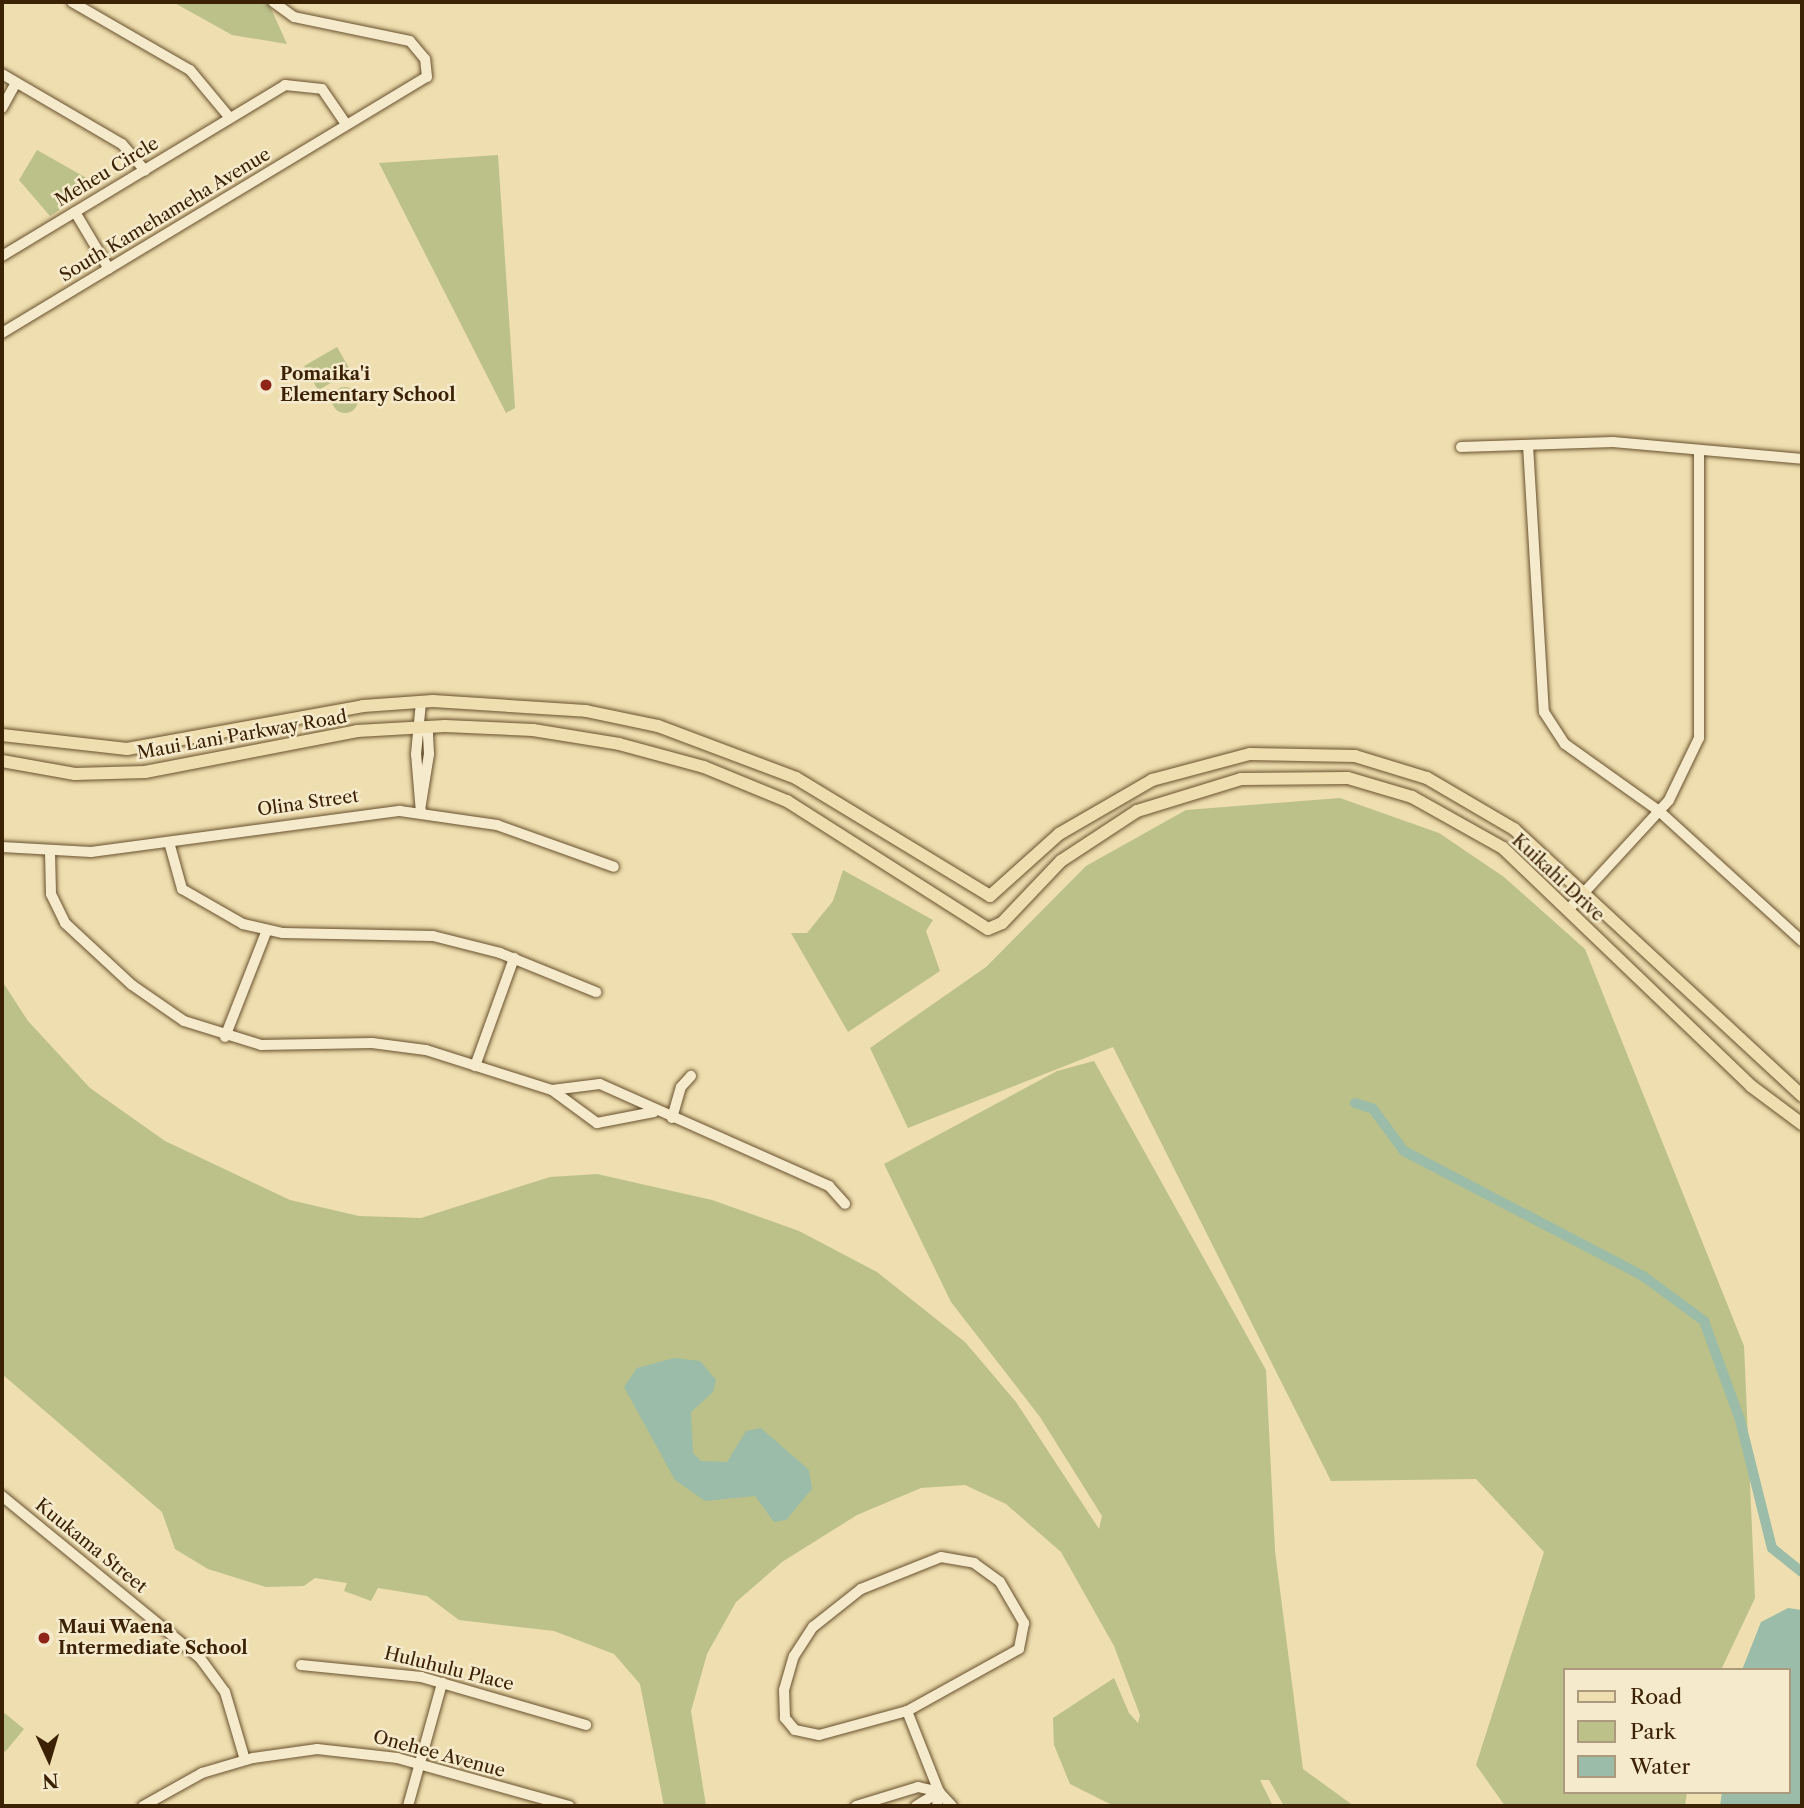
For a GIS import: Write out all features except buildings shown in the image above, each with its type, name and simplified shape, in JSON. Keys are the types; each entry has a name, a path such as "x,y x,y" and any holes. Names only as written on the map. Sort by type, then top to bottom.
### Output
{"main road":[{"name":"Maui Lani Parkway Road","path":"2,735 127,749 315,712 421,702 586,711 729,749 796,778 990,895"},
{"name":"Maui Lani Parkway Road","path":"2,761 75,774 145,772 345,733 422,728 533,730 704,767 830,825 988,929"},
{"name":"Kuikahi Drive","path":"990,895 1059,834 1152,780 1223,758 1324,751 1404,769 1465,798 1528,841 1747,1051 1802,1096"},
{"name":"Kuikahi Drive","path":"988,929 1002,923 1061,861 1137,811 1205,786 1290,774 1348,778 1412,797 1503,848 1751,1086 1802,1124"}],"street":[{"path":"72,2 190,70 230,118"},
{"name":"South Kamehameha Avenue","path":"2,333 427,77 425,59 410,41 294,17 273,2"},
{"path":"2,74 122,144 145,170"},
{"path":"2,108 16,83"},
{"name":"Meheu Circle","path":"2,256 285,85 309,83 334,100 346,124"},
{"path":"75,212 109,269"},
{"path":"1461,447 1612,442 1802,458"},
{"path":"1528,444 1544,712 1565,744 1659,811 1802,941"},
{"path":"1568,910 1659,811 1693,757 1702,724 1695,553 1699,450"},
{"path":"421,702 422,728 429,754 421,808"},
{"name":"Olina Street","path":"2,847 50,852 169,842 345,814 421,808 496,825 614,867"},
{"path":"169,842 174,874 190,897 267,930 405,932 514,958 596,992"},
{"path":"50,852 54,905 71,930 168,1011 225,1037 261,1045 389,1044 475,1066 551,1090 597,1123 654,1112"},
{"path":"225,1037 267,930"},
{"path":"475,1066 514,958"},
{"path":"673,1118 681,1087 691,1076"},
{"path":"551,1090 600,1084 654,1112 829,1186 845,1204"},
{"name":"Kuukama Street","path":"2,1496 200,1658 225,1692 245,1760"},
{"path":"941,1557 974,1563 1000,1582 1012,1601 1024,1623 1023,1643 907,1711 819,1735 795,1730 783,1704 794,1656 823,1618 878,1580 941,1557"},
{"name":"Huluhulu Place","path":"301,1665 378,1668 442,1683 586,1725"},
{"path":"408,1806 417,1764 442,1683"},
{"path":"907,1711 939,1792 952,1806"},
{"name":"Onehee Avenue","path":"143,1806 202,1773 245,1760 331,1750 417,1764 569,1806"},
{"path":"856,1806 918,1787 939,1792"},
{"path":"916,1806 939,1792"},
{"path":"937,1806 939,1792"}],"green space":[{"path":"173,2 268,2 287,44 232,35"},
{"path":"37,150 99,185 50,216 19,180"},
{"path":"498,155 515,408 506,413 379,163"},
{"path":"337,347 351,371 318,390 304,366"},
{"path":"345,387 354,391 358,400 354,409 345,413 336,409 332,400 336,391"},
{"path":"1340,798 1439,833 1504,877 1585,949 1744,1346 1755,1598 1722,1668 1562,1668 1562,1794 1687,1794 1685,1806 1505,1806 1476,1765 1544,1552 1476,1479 1331,1481 1113,1047 908,1128 870,1048 986,967 1086,866 1186,810"},
{"path":"843,870 933,920 926,931 940,971 848,1032 791,933 807,933 833,901"},
{"path":"2,981 28,1021 90,1088 165,1141 290,1200 359,1216 421,1218 550,1177 597,1174 712,1200 799,1231 877,1272 965,1342 1016,1402 1099,1529 1102,1516 1040,1417 951,1302 884,1164 1057,1071 1094,1061 1266,1370 1275,1551 1303,1769 1354,1806 1284,1806 1269,1780 1260,1780 1273,1806 1114,1806 1070,1784 1054,1745 1053,1718 1114,1678 1129,1713 1138,1723 1140,1715 1114,1646 1061,1552 1006,1504 965,1485 921,1488 857,1515 782,1562 736,1602 707,1654 691,1711 706,1806 664,1806 640,1684 614,1654 554,1631 459,1620 427,1596 378,1588 371,1601 344,1591 347,1583 315,1578 304,1586 266,1587 208,1569 175,1549 162,1512 2,1374"},
{"path":"2,1711 24,1729 5,1752 2,1749"}],"water":[{"path":"674,1358 700,1361 716,1380 713,1392 691,1412 693,1453 701,1461 727,1462 746,1431 761,1428 809,1470 812,1489 786,1520 774,1522 755,1496 705,1501 675,1480 624,1387 637,1368"},
{"path":"1788,1608 1802,1610 1802,1806 1720,1806 1722,1794 1790,1794 1790,1668 1743,1668 1761,1622"}],"waterway":[{"path":"1355,1103 1373,1109 1404,1151 1643,1276 1704,1321 1740,1420 1772,1548 1802,1572"}],"place":[{"name":"Pomaika'i Elementary School","path":"266,385"},
{"name":"Maui Waena Intermediate School","path":"44,1638"}]}
